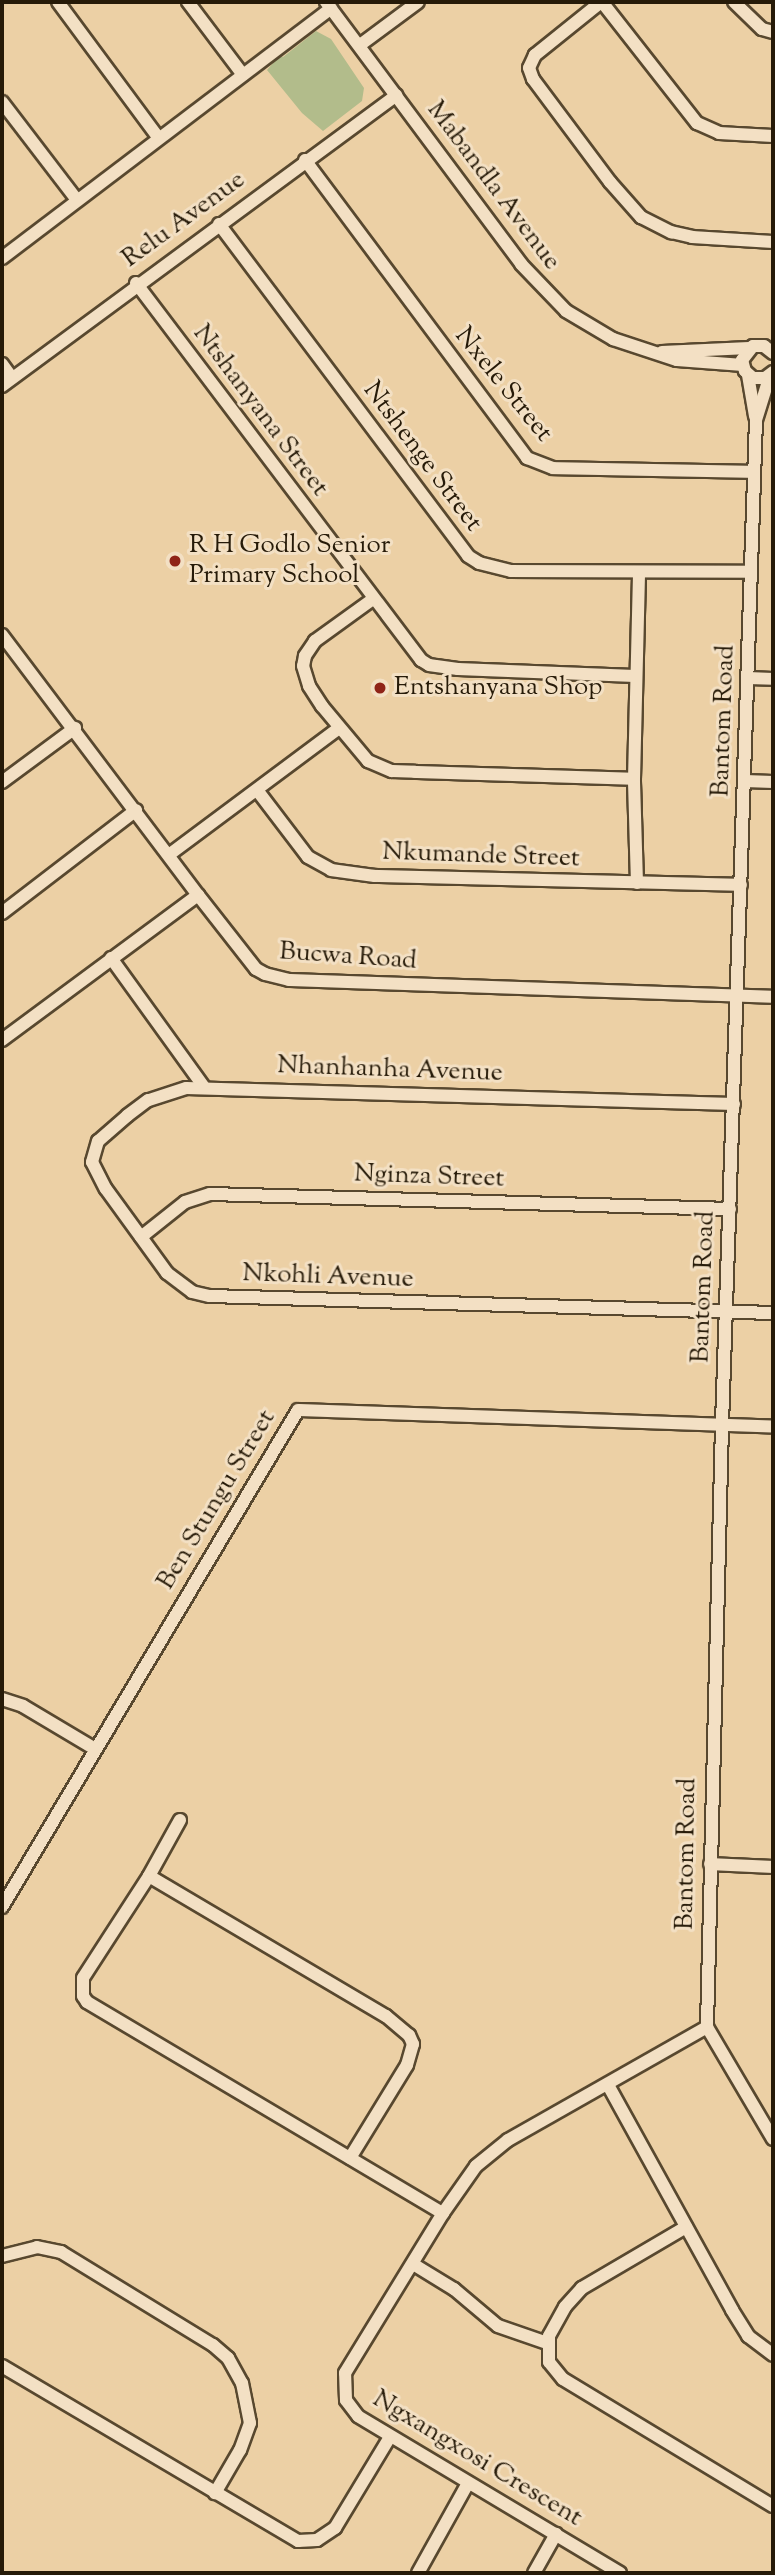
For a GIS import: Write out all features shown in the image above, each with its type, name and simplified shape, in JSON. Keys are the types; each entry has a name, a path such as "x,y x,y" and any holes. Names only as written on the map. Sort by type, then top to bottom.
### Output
{"street":[{"path":"58,2 158,137"},
{"path":"188,2 243,75"},
{"path":"360,45 418,2"},
{"path":"773,136 719,133 697,124 602,2 535,55 530,68 533,79 610,182 641,217 671,232 692,237 773,242"},
{"path":"734,2 762,29 773,32"},
{"path":"2,258 243,75 329,5"},
{"name":"Mabandla Avenue","path":"329,5 545,292 566,311 612,339 677,360 745,370 759,379 772,373"},
{"name":"Relu Avenue","path":"7,382 136,283 396,95"},
{"path":"2,102 77,200"},
{"name":"Nxele Street","path":"305,160 527,458 553,468 754,471"},
{"name":"Ntshenge Street","path":"219,224 468,556 479,564 511,571 751,572"},
{"name":"Ntshanyana Street","path":"136,283 421,660 458,669 635,676"},
{"name":"Mabandla Avenue","path":"658,352 749,348 758,345 772,350"},
{"path":"745,370 744,354 749,348"},
{"path":"2,364 7,382"},
{"name":"Bantom Road","path":"707,2027 722,1425 756,419 745,370"},
{"name":"Bantom Road","path":"756,419 772,373"},
{"path":"637,883 634,779 639,572"},
{"path":"373,599 315,641 305,656 304,675 338,729 368,761 392,771 634,779"},
{"name":"Bucwa Road","path":"4,642 75,728 198,895 257,969 275,978 773,997"},
{"path":"748,678 773,679"},
{"path":"2,782 75,728"},
{"path":"170,854 338,729"},
{"path":"745,781 773,782"},
{"name":"Nkumande Street","path":"257,790 308,857 331,870 375,876 741,885"},
{"path":"2,913 136,810"},
{"path":"2,1040 198,895"},
{"path":"111,958 204,1087"},
{"name":"Nhanhanha Avenue","path":"204,1087 734,1104"},
{"name":"Nkohli Avenue","path":"204,1087 171,1091 148,1100 96,1146 92,1162 96,1175 179,1285 210,1296 773,1313"},
{"name":"Nginza Street","path":"141,1237 185,1202 211,1194 730,1209"},
{"name":"Ben Stungu Street","path":"2,1907 298,1410 722,1425"},
{"path":"722,1425 773,1427"},
{"path":"2,1699 23,1706 94,1749"},
{"path":"180,1820 149,1876 83,1978 83,1996 87,2002 443,2213"},
{"path":"710,1864 773,1867"},
{"path":"149,1876 386,2016 409,2035 413,2044 407,2065 350,2158"},
{"path":"707,2027 773,2139"},
{"name":"Ngxangxosi Crescent","path":"620,2573 390,2437 351,2409 344,2382 348,2367 443,2213 465,2179 490,2153 707,2027"},
{"path":"608,2085 741,2325 773,2356"},
{"path":"686,2227 582,2288 565,2307 547,2343 549,2362 563,2379 773,2506"},
{"path":"2,2256 37,2247 61,2252 213,2345 228,2358 242,2383 250,2423 240,2450 215,2493"},
{"path":"413,2263 463,2297 498,2326 547,2343"},
{"path":"2,2366 298,2541 317,2540 335,2528 390,2437"},
{"path":"418,2573 468,2483"},
{"path":"534,2573 556,2534"}],"green space":[{"path":"316,31 331,39 364,88 362,101 323,131 302,113 267,70 280,55 283,57"}],"place":[{"name":"R H Godlo Senior Primary School","path":"175,561"},
{"name":"Entshanyana Shop","path":"380,688"}]}
